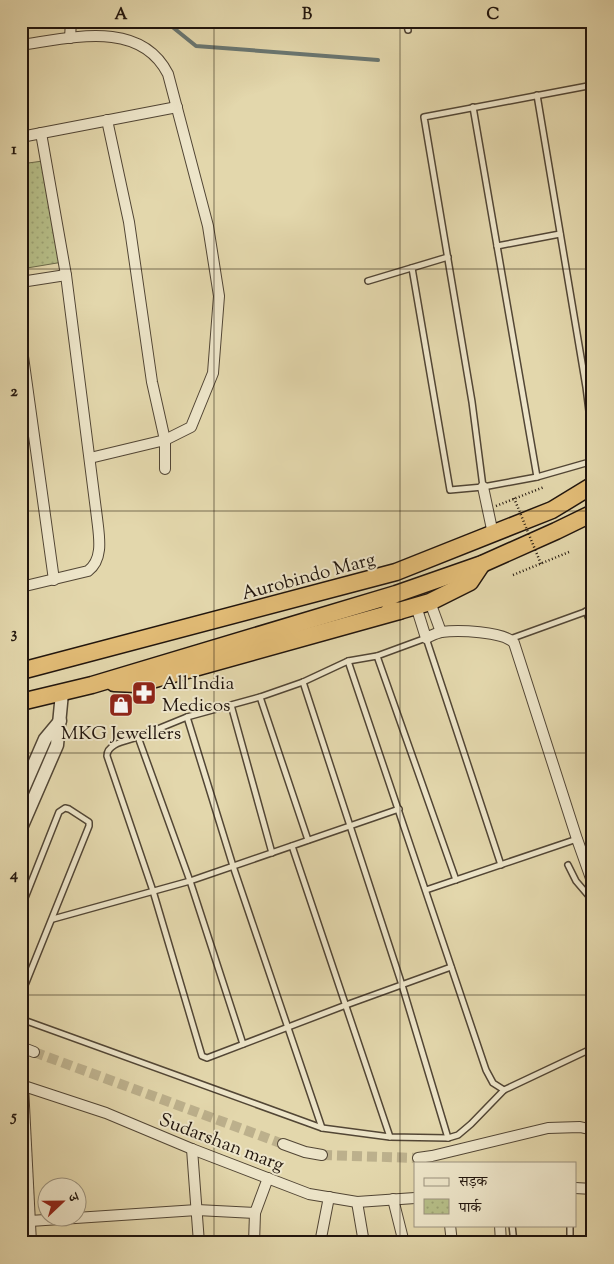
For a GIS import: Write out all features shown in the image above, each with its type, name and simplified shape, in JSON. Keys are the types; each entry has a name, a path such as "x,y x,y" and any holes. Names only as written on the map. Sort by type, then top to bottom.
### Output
{"highway":[{"name":"Aurobindo Marg","path":"21,672 396,572 552,510 593,485"},
{"path":"21,702 104,682 368,602 482,564 593,513"},
{"path":"104,682 137,684 399,612 423,604 470,582 482,564"},
{"path":"368,602 399,612"}],"street":[{"path":"70,38 72,21"},
{"path":"21,45 90,36 125,38 148,49 163,64 168,74 208,226 219,296 212,373 190,427 165,440 90,458"},
{"path":"21,137 177,107"},
{"path":"108,120 129,222 152,382 165,440 165,469"},
{"path":"21,587 88,571 95,565 98,557 98,525 66,275 41,133"},
{"path":"21,282 66,275"},
{"path":"21,342 54,580"},
{"path":"483,487 493,534"},
{"path":"423,604 441,632"},
{"path":"423,604 426,638 441,632 468,632 496,634 510,639 514,643 593,884"},
{"path":"21,828 57,746 62,693"},
{"path":"23,786 44,739 60,721"},
{"path":"21,1047 34,1052"},
{"path":"22,1085 31,1243"},
{"name":"Sudarshan marg","path":"22,1085 106,1113 192,1149 309,1194 357,1202 414,1198"},
{"path":"418,1158 548,1128 580,1127 593,1130"},
{"path":"283,1144 322,1155"},
{"path":"192,1149 199,1243"},
{"path":"254,1243 255,1212 268,1178"},
{"path":"576,1188 593,1189"},
{"path":"320,1243 328,1197"},
{"path":"393,1199 404,1243"},
{"path":"357,1202 364,1243"},
{"path":"30,1221 197,1210 255,1212"},
{"path":"450,1226 452,1243"},
{"path":"500,1226 502,1243"}],"lane":[{"path":"406,21 408,30"},
{"path":"483,487 472,402 424,117 593,85"},
{"path":"537,95 586,387 593,443"},
{"path":"473,107 538,477"},
{"path":"497,246 560,234"},
{"path":"368,281 448,257"},
{"path":"412,268 450,490 483,487 538,477 593,461"},
{"path":"586,387 593,386"},
{"path":"510,639 593,609"},
{"path":"586,612 593,630"},
{"path":"451,967 207,1058 201,1054 153,891 107,752 111,746 187,717 260,696 302,682 348,661 377,656 426,638 501,865"},
{"path":"377,656 456,880"},
{"path":"348,661 486,1070 493,1083 504,1090"},
{"path":"302,682 402,986 448,1138"},
{"path":"260,696 308,840"},
{"path":"231,705 272,853"},
{"path":"187,717 233,866 322,1128"},
{"path":"138,737 190,881 243,1044"},
{"path":"21,908 59,812 65,808 69,809 89,822 89,826 21,995"},
{"path":"53,919 190,881 399,809"},
{"path":"426,890 577,839"},
{"path":"292,846 390,1137"},
{"path":"568,865 576,881 593,901"},
{"path":"21,1020 322,1128 390,1137 448,1138 458,1135 504,1090 593,1048"},
{"path":"512,1226 514,1243"},
{"path":"570,1226 570,1243"}],"path":[{"path":"488,509 544,487"},
{"path":"514,498 541,564"},
{"path":"513,575 569,552"}],"green space":[{"path":"50,160 63,262 21,269 21,164"}],"waterway":[{"path":"165,21 196,46 378,60"}],"tunnel":[{"path":"34,1052 283,1144"},
{"path":"322,1155 418,1158"}],"place":[{"name":"All India Medicos","path":"144,693"},
{"name":"MKG Jewellers","path":"121,705"}]}
